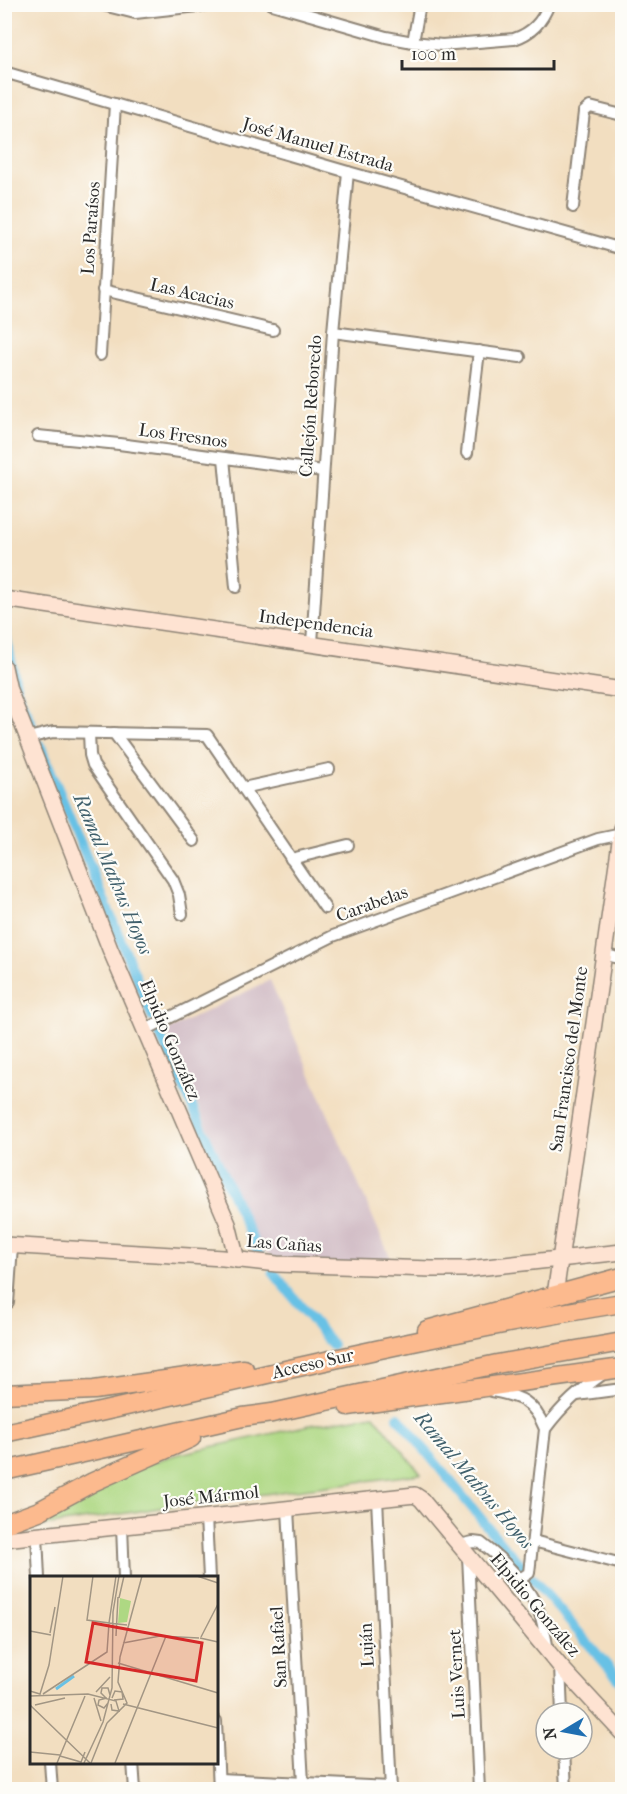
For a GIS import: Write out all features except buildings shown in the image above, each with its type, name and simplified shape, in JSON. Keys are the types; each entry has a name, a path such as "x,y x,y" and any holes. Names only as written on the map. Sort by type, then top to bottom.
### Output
{"highway":[{"path":"4,1394 94,1390 339,1358 455,1321 622,1277"},
{"name":"Acceso Sur","path":"4,1433 339,1358 622,1303"},
{"path":"4,1471 497,1364 622,1342"},
{"path":"272,1413 374,1404 616,1369"},
{"path":"4,1524 39,1511 93,1482 172,1445 243,1418"}],"street":[{"path":"99,4 135,13 216,4"},
{"path":"272,4 386,37 442,45 514,39 524,36 542,20 549,4"},
{"path":"413,42 420,4"},
{"name":"José Manuel Estrada","path":"5,72 622,249"},
{"name":"Los Paraísos","path":"100,355 115,104"},
{"path":"573,207 584,112 590,107 622,116"},
{"name":"Callejón Reboredo","path":"312,643 333,332 348,172"},
{"name":"Las Acacias","path":"103,290 273,330"},
{"path":"333,332 520,357"},
{"path":"467,453 479,351"},
{"name":"Los Fresnos","path":"38,436 119,444 323,471"},
{"path":"224,458 236,587"},
{"name":"Independencia","path":"4,598 622,690"},
{"name":"Elpidio González","path":"4,667 9,690 110,949 228,1224 237,1260"},
{"path":"28,738 52,732 207,735 325,908"},
{"path":"89,733 93,765 173,880 179,894 182,914"},
{"path":"114,734 194,841"},
{"path":"243,788 329,769"},
{"name":"Carabelas","path":"145,1030 333,936 598,838 622,832"},
{"name":"San Francisco del Monte","path":"555,1295 622,832"},
{"path":"291,859 348,845"},
{"path":"603,954 622,958"},
{"path":"8,1246 8,1303"},
{"name":"Las Cañas","path":"8,1246 391,1269 468,1269 560,1257 622,1252"},
{"path":"520,1579 529,1573 545,1429 573,1395 616,1369"},
{"path":"474,1389 507,1394 524,1400 535,1410 545,1429"},
{"path":"573,1395 622,1389"},
{"name":"José Mármol","path":"4,1539 415,1495 421,1499"},
{"name":"Luján","path":"376,1499 391,1788"},
{"name":"Elpidio González","path":"421,1499 560,1666 622,1733"},
{"name":"San Rafael","path":"288,1509 303,1783"},
{"path":"206,1517 209,1576"},
{"path":"122,1526 124,1576"},
{"path":"37,1535 39,1576"},
{"path":"533,1541 622,1564"},
{"path":"464,1550 473,1542 481,1543 520,1579 530,1593 541,1617 549,1653"},
{"name":"Luis Vernet","path":"464,1550 479,1790"},
{"path":"560,1666 561,1701"},
{"path":"565,1761 566,1790"},
{"path":"218,1763 219,1784 303,1783 391,1788"},
{"path":"50,1764 52,1790"},
{"path":"133,1764 135,1790"}],"shaded area":[{"path":"270,980 394,1266 278,1261 259,1247 166,1031"}],"green space":[{"path":"374,1415 421,1474 179,1505 5,1532 53,1513 94,1493 136,1467 175,1455 310,1425"}],"waterway":[{"name":"Ramal Mathus Hoyos","path":"4,626 17,691 33,728"},
{"name":"Ramal Mathus Hoyos","path":"40,745 152,1016"},
{"name":"Ramal Mathus Hoyos","path":"159,1033 259,1254"},
{"name":"Ramal Mathus Hoyos","path":"273,1272 332,1345"},
{"name":"Ramal Mathus Hoyos","path":"398,1417 504,1547 523,1566"},
{"name":"Ramal Mathus Hoyos","path":"533,1579 622,1683"}]}
